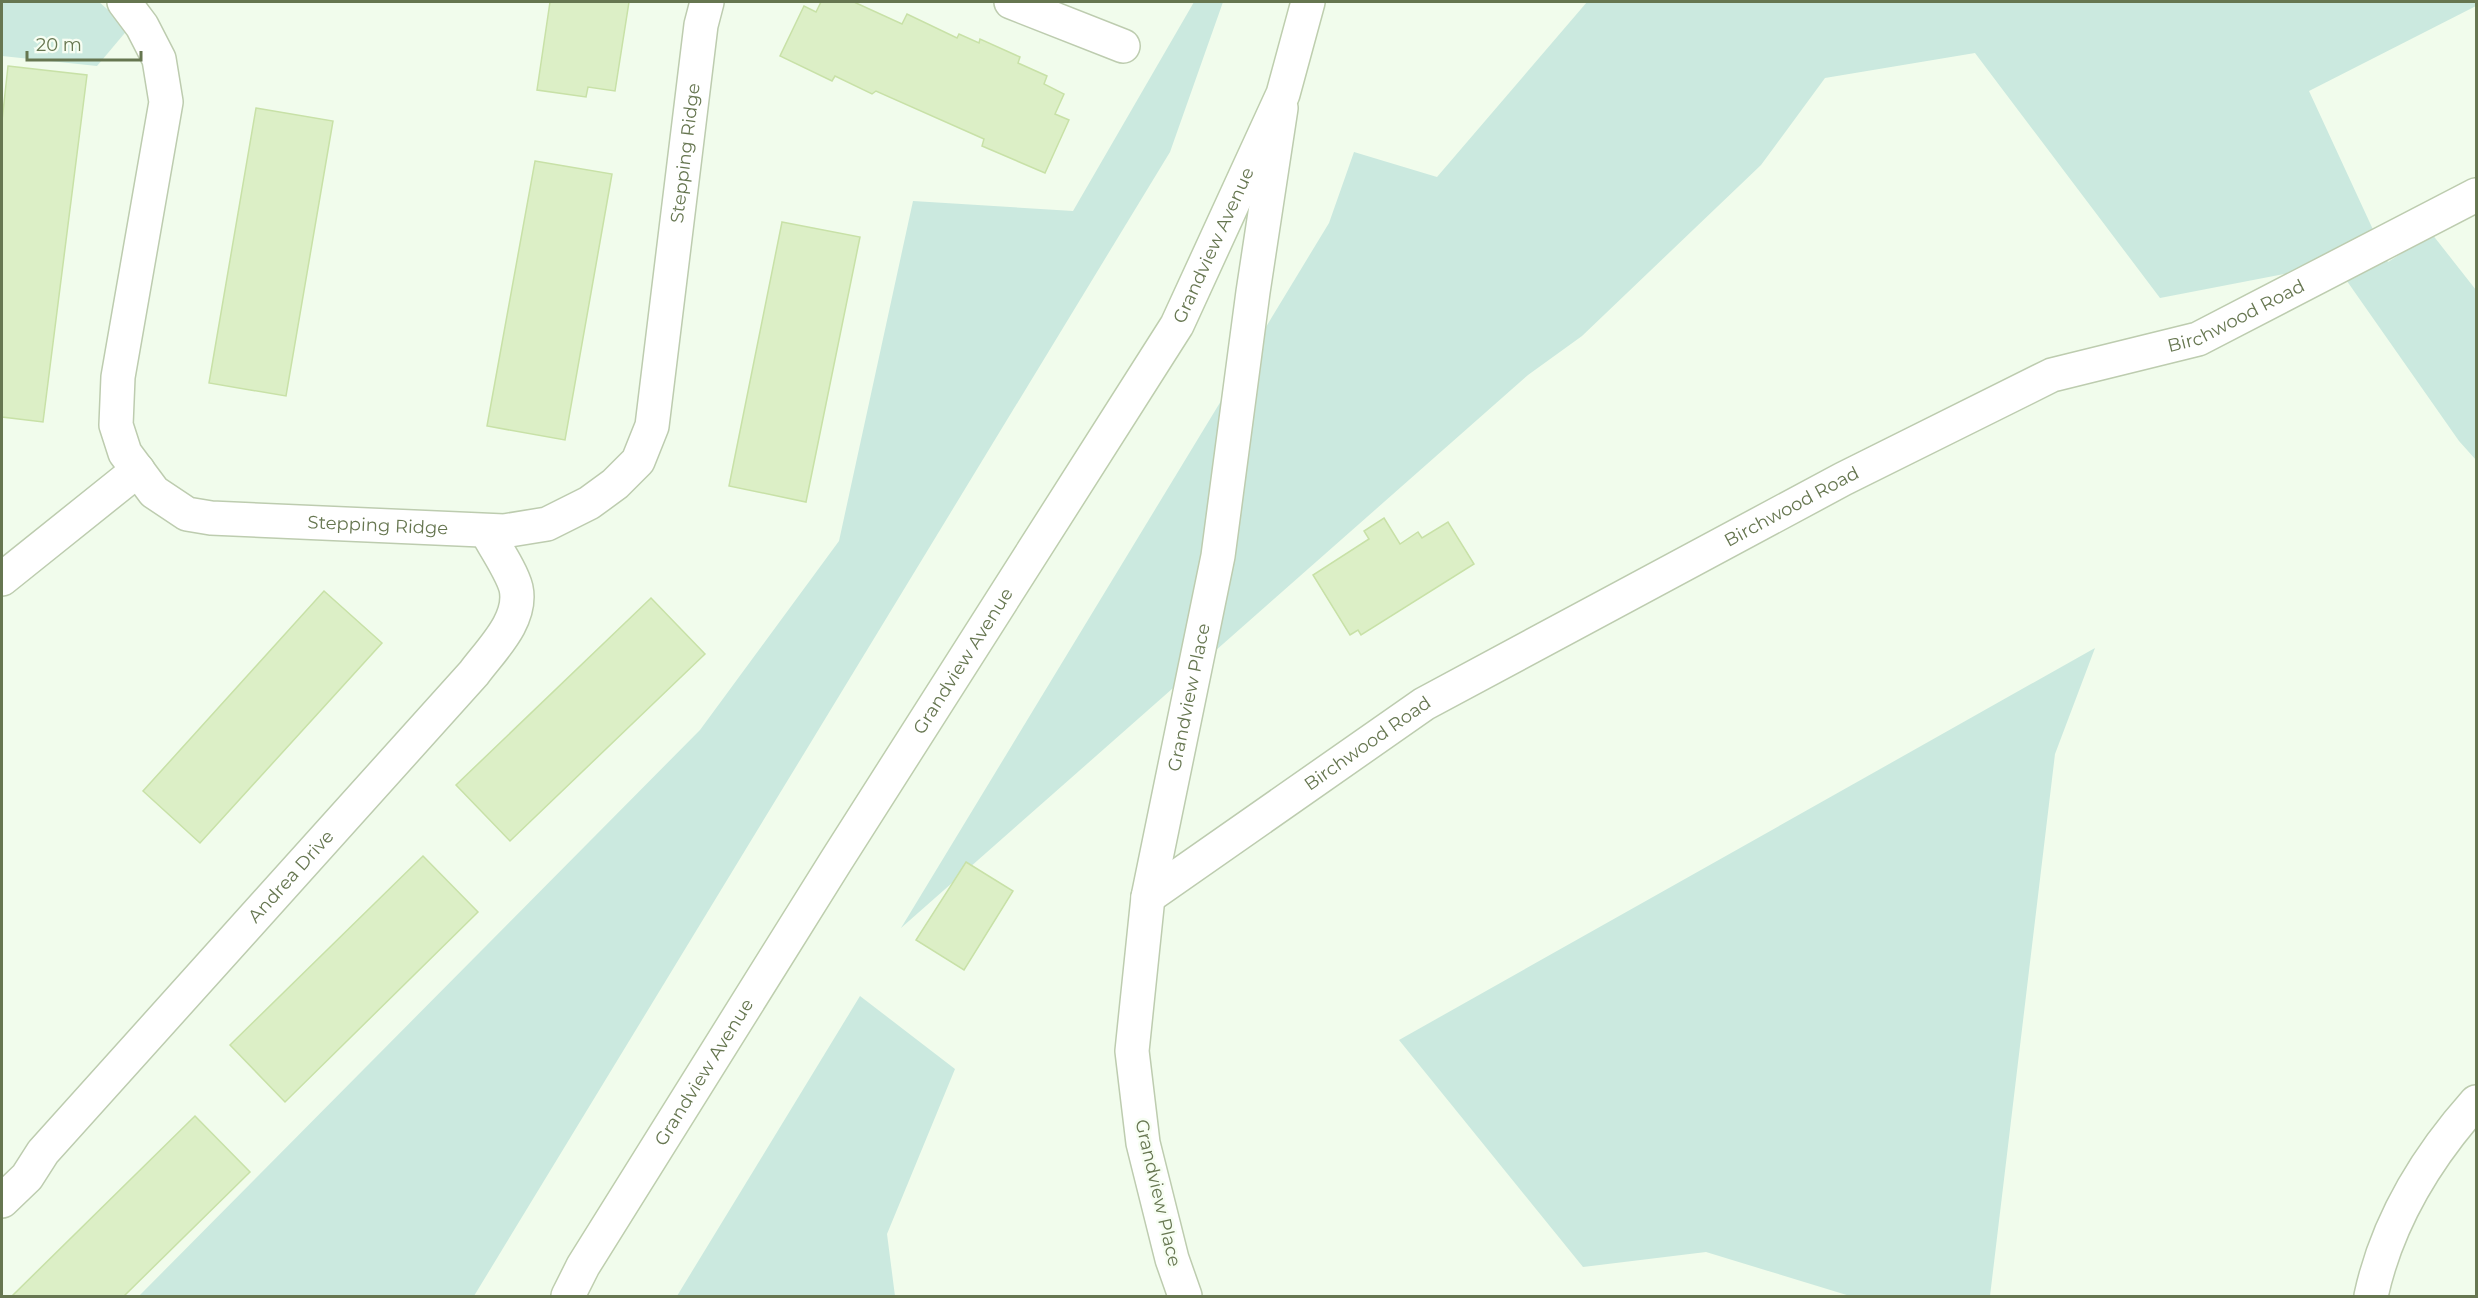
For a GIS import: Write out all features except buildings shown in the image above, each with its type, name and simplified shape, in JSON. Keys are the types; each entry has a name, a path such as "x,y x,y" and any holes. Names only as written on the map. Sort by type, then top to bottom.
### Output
{"street":[{"name":"Stepping Ridge","path":"124,2 142,26 159,59 166,102 118,377 116,425 125,453 154,492 187,514 211,518 486,531 504,531 547,524 589,503 615,484 638,461 652,426 701,26 707,2"},
{"path":"1011,2 1123,46"},
{"name":"Grandview Avenue","path":"568,1296 583,1266 836,861 1177,325 1283,94 1308,2"},
{"name":"Grandview Place","path":"1185,1296 1172,1260 1143,1143 1132,1051 1148,897 1218,556 1252,292 1283,94"},
{"name":"Birchwood Road","path":"1148,897 1424,704 1843,478 2052,375 2198,339 2476,195"},
{"path":"2,579 138,470"},
{"name":"Andrea Drive","path":"2,1201 27,1177 43,1152 474,673 504,633 516,609 516,588 486,531"},
{"path":"2371,1296 2390,1237 2407,1197 2430,1159 2476,1102"}],"shaded area":[{"path":"2,2 99,2 129,28 97,66 2,56"},
{"path":"1194,2 1223,2 1170,152 474,1296 139,1296 700,730 839,541 913,201 1073,211"},
{"path":"1587,2 2476,2 2476,6 2309,91 2388,262 2432,234 2476,290 2476,460 2459,441 2335,264 2160,298 1975,53 1825,78 1761,165 1582,336 1528,375 901,928 1329,223 1354,152 1437,177"},
{"path":"2095,648 2055,754 1990,1296 1850,1296 1706,1252 1583,1267 1399,1040"},
{"path":"860,996 955,1069 887,1234 895,1296 677,1296"}]}
